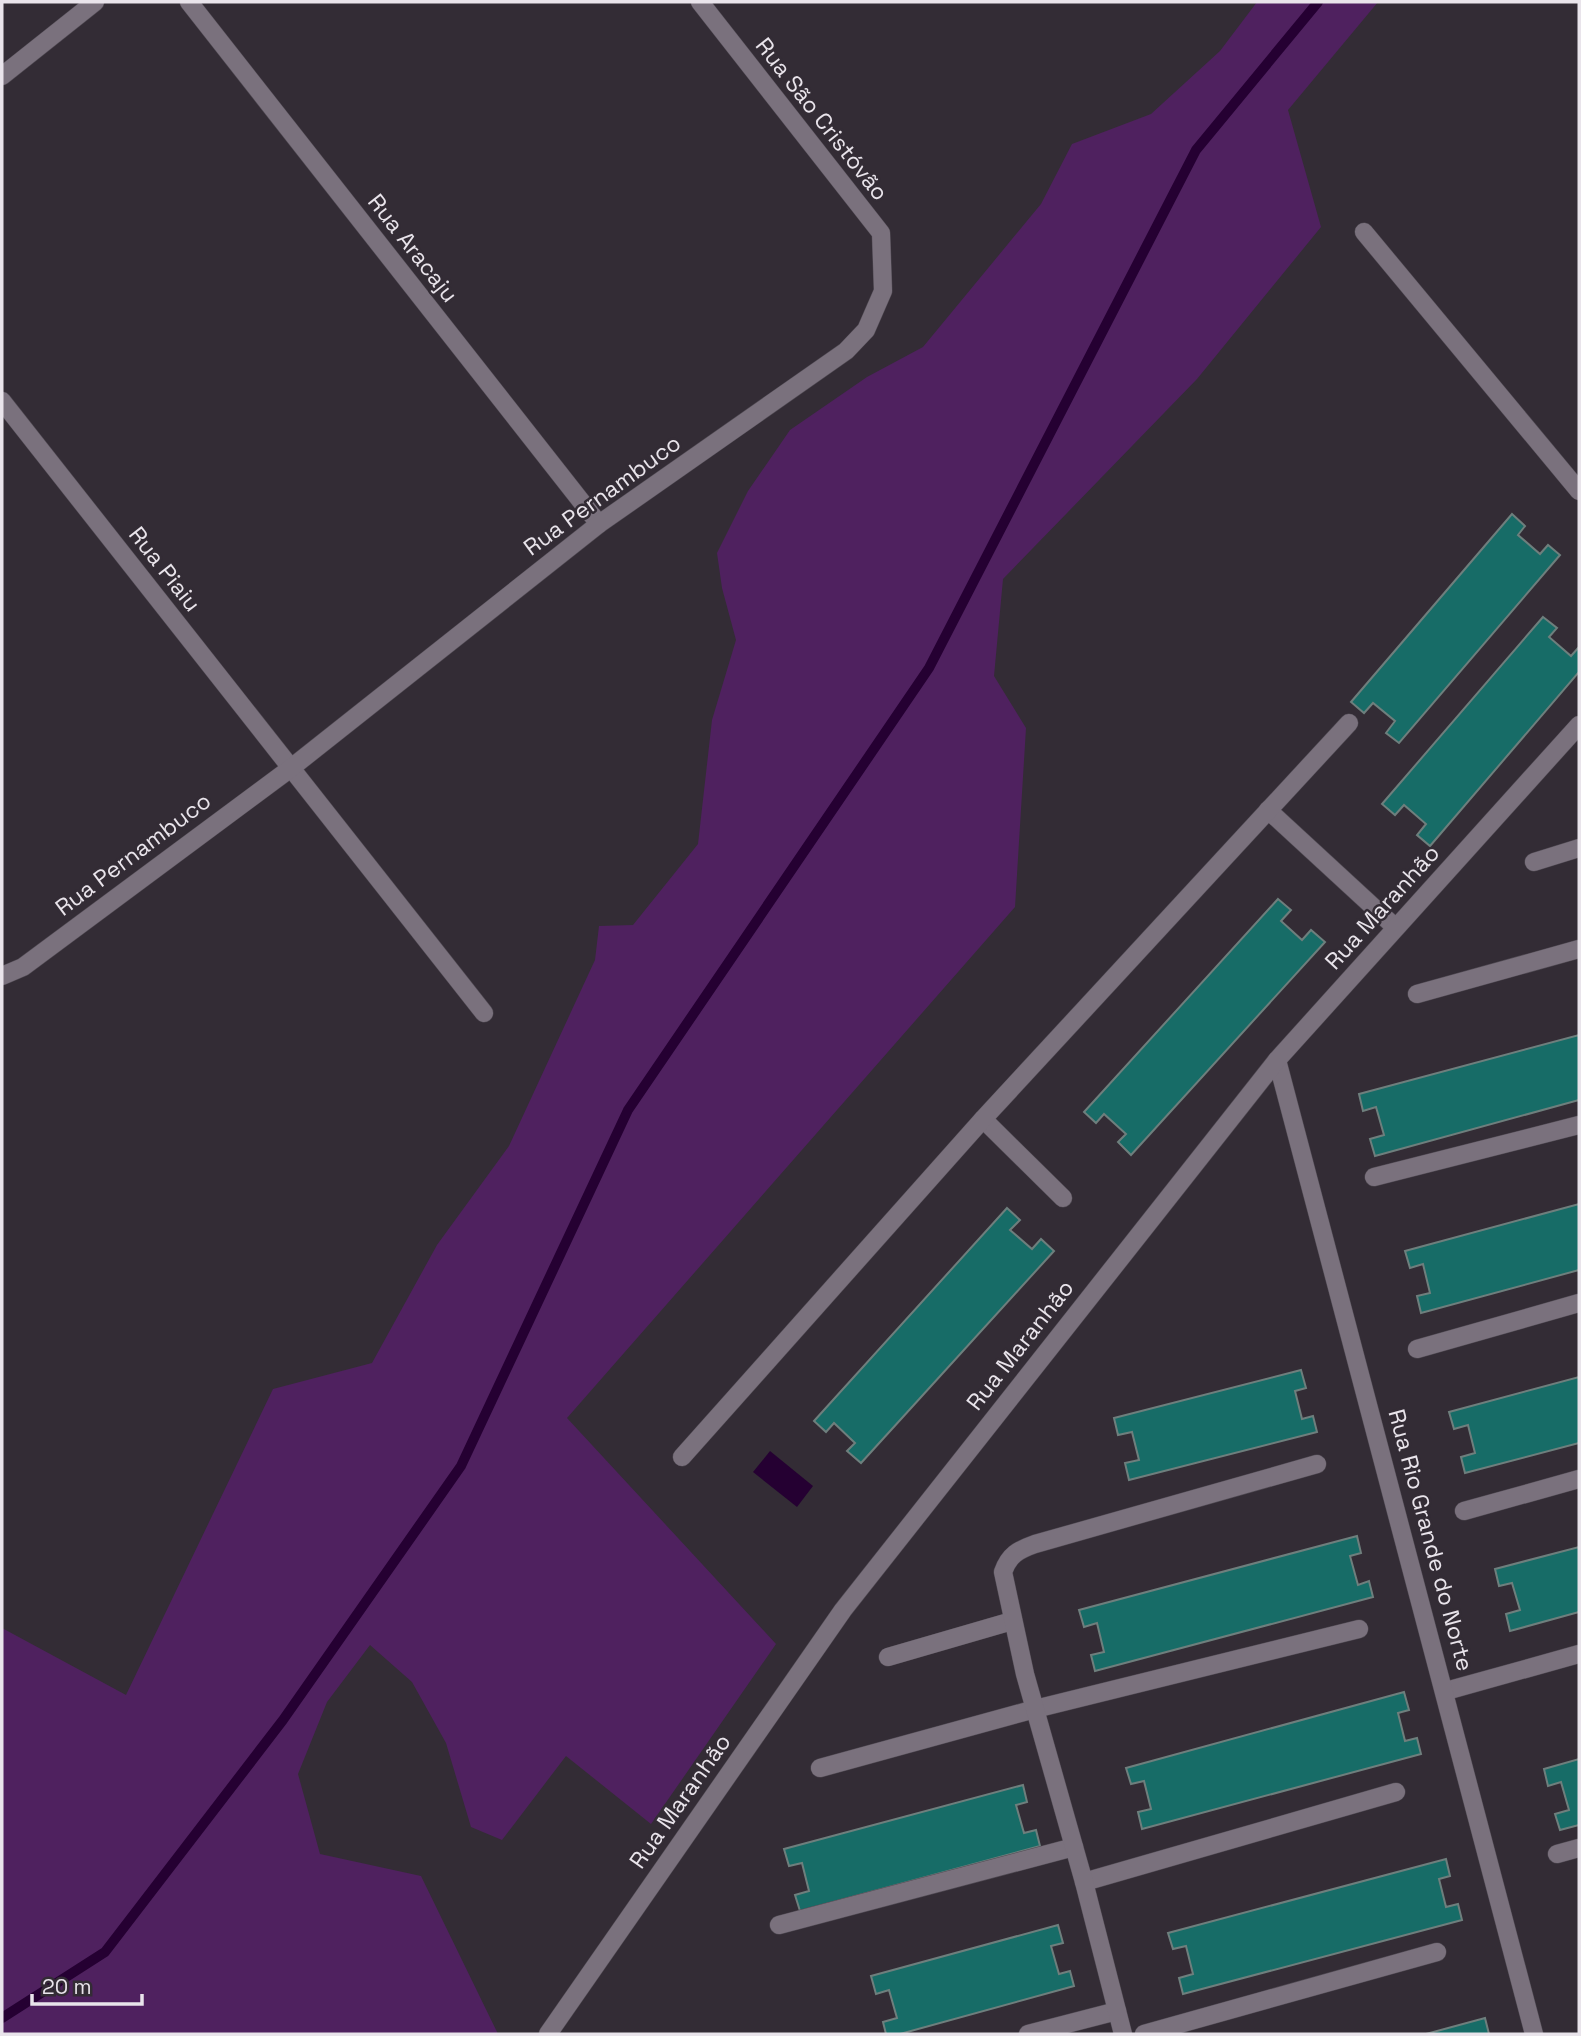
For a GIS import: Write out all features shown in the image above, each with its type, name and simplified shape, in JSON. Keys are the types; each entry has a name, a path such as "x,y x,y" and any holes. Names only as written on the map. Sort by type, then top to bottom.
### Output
{"street":[{"path":"2,76 94,2"},
{"name":"Rua Aracaju","path":"189,2 599,524"},
{"name":"Rua São Cristóvão","path":"700,2 881,233"},
{"path":"1364,232 1579,491"},
{"name":"Rua Pernambuco","path":"2,976 23,967 291,768 599,524 846,351 866,330 883,290 881,233"},
{"name":"Rua Piaiu","path":"2,401 291,768"},
{"path":"682,1457 983,1119 1349,723"},
{"name":"Rua Maranhão","path":"548,2034 843,1610 1277,1060 1579,724"},
{"path":"291,768 484,1013"},
{"path":"1268,810 1395,928"},
{"path":"1534,862 1579,848"},
{"path":"1417,994 1579,949"},
{"name":"Rua Rio Grande do Norte","path":"1277,1060 1446,1691 1534,2034"},
{"path":"983,1119 1063,1198"},
{"path":"1374,1177 1579,1125"},
{"path":"1417,1349 1579,1303"},
{"path":"1123,2034 1012,1621 1003,1572 1008,1558 1019,1550 1317,1464"},
{"path":"1464,1511 1579,1479"},
{"path":"888,1657 1012,1621"},
{"path":"820,1768 1035,1709 1359,1629"},
{"path":"1446,1691 1579,1654"},
{"path":"1084,1882 1396,1793"},
{"path":"779,1926 1074,1847"},
{"path":"1557,1854 1579,1848"},
{"path":"1144,2034 1437,1952"},
{"path":"1028,2034 1117,2011"}],"shaded area":[{"path":"1257,2 1378,2 1288,110 1321,227 1197,379 1003,579 994,676 1026,728 1015,907 567,1418 776,1644 651,1824 566,1756 502,1840 471,1827 446,1743 412,1682 370,1645 327,1702 298,1774 320,1854 421,1876 498,2034 2,2034 2,1628 126,1695 273,1389 372,1363 437,1245 509,1146 595,960 599,926 633,925 698,844 712,720 736,640 722,588 717,553 748,491 790,430 867,377 923,347 1041,204 1072,144 1151,114 1220,51"},
{"path":"770,1451 813,1486 797,1507 753,1472"}],"building":[{"path":"1512,514 1525,526 1518,535 1540,554 1548,545 1560,555 1399,743 1386,733 1395,721 1373,703 1364,713 1351,702"},
{"path":"1543,617 1557,628 1549,637 1571,656 1579,647 1579,672 1430,846 1417,835 1426,824 1404,805 1395,815 1382,804"},
{"path":"1278,899 1291,910 1281,921 1302,940 1311,930 1325,942 1131,1155 1118,1142 1126,1134 1104,1114 1096,1123 1084,1112"},
{"path":"1579,1035 1579,1100 1375,1156 1370,1139 1384,1135 1376,1107 1363,1111 1359,1094"},
{"path":"1579,1204 1579,1270 1421,1313 1417,1296 1430,1293 1423,1264 1410,1268 1405,1251"},
{"path":"1007,1208 1020,1220 1010,1230 1032,1249 1041,1239 1054,1251 861,1463 847,1451 855,1443 834,1423 826,1432 814,1421"},
{"path":"1301,1370 1306,1388 1295,1391 1302,1419 1313,1416 1317,1432 1129,1480 1125,1463 1139,1460 1132,1432 1118,1435 1114,1418"},
{"path":"1579,1377 1579,1443 1465,1473 1461,1457 1475,1453 1468,1425 1454,1429 1449,1412"},
{"path":"1357,1536 1361,1553 1350,1556 1358,1585 1369,1581 1373,1597 1095,1671 1091,1655 1104,1652 1097,1623 1084,1627 1079,1610"},
{"path":"1579,1547 1579,1612 1510,1631 1506,1614 1520,1610 1512,1583 1499,1586 1495,1569"},
{"path":"1404,1692 1409,1710 1398,1713 1405,1741 1417,1738 1421,1754 1142,1829 1138,1812 1151,1809 1144,1781 1131,1784 1126,1768"},
{"path":"1579,1759 1579,1825 1560,1830 1555,1814 1569,1810 1561,1782 1548,1786 1544,1769"},
{"path":"1023,1785 1027,1802 1016,1805 1024,1833 1036,1830 1040,1846 800,1911 795,1895 809,1891 802,1863 789,1866 784,1849"},
{"path":"1446,1859 1450,1876 1439,1879 1446,1907 1458,1904 1462,1920 1183,1994 1179,1978 1193,1974 1186,1946 1173,1949 1168,1933"},
{"path":"1058,1925 1063,1943 1051,1946 1059,1974 1070,1971 1074,1986 900,2034 886,2034 883,2022 897,2018 889,1990 876,1994 871,1976"},
{"path":"1485,2018 1489,2034 1426,2034"}],"waterway":[{"path":"2,2018 105,1952 283,1720 461,1466 628,1110 929,668 1196,150 1318,2"}]}
